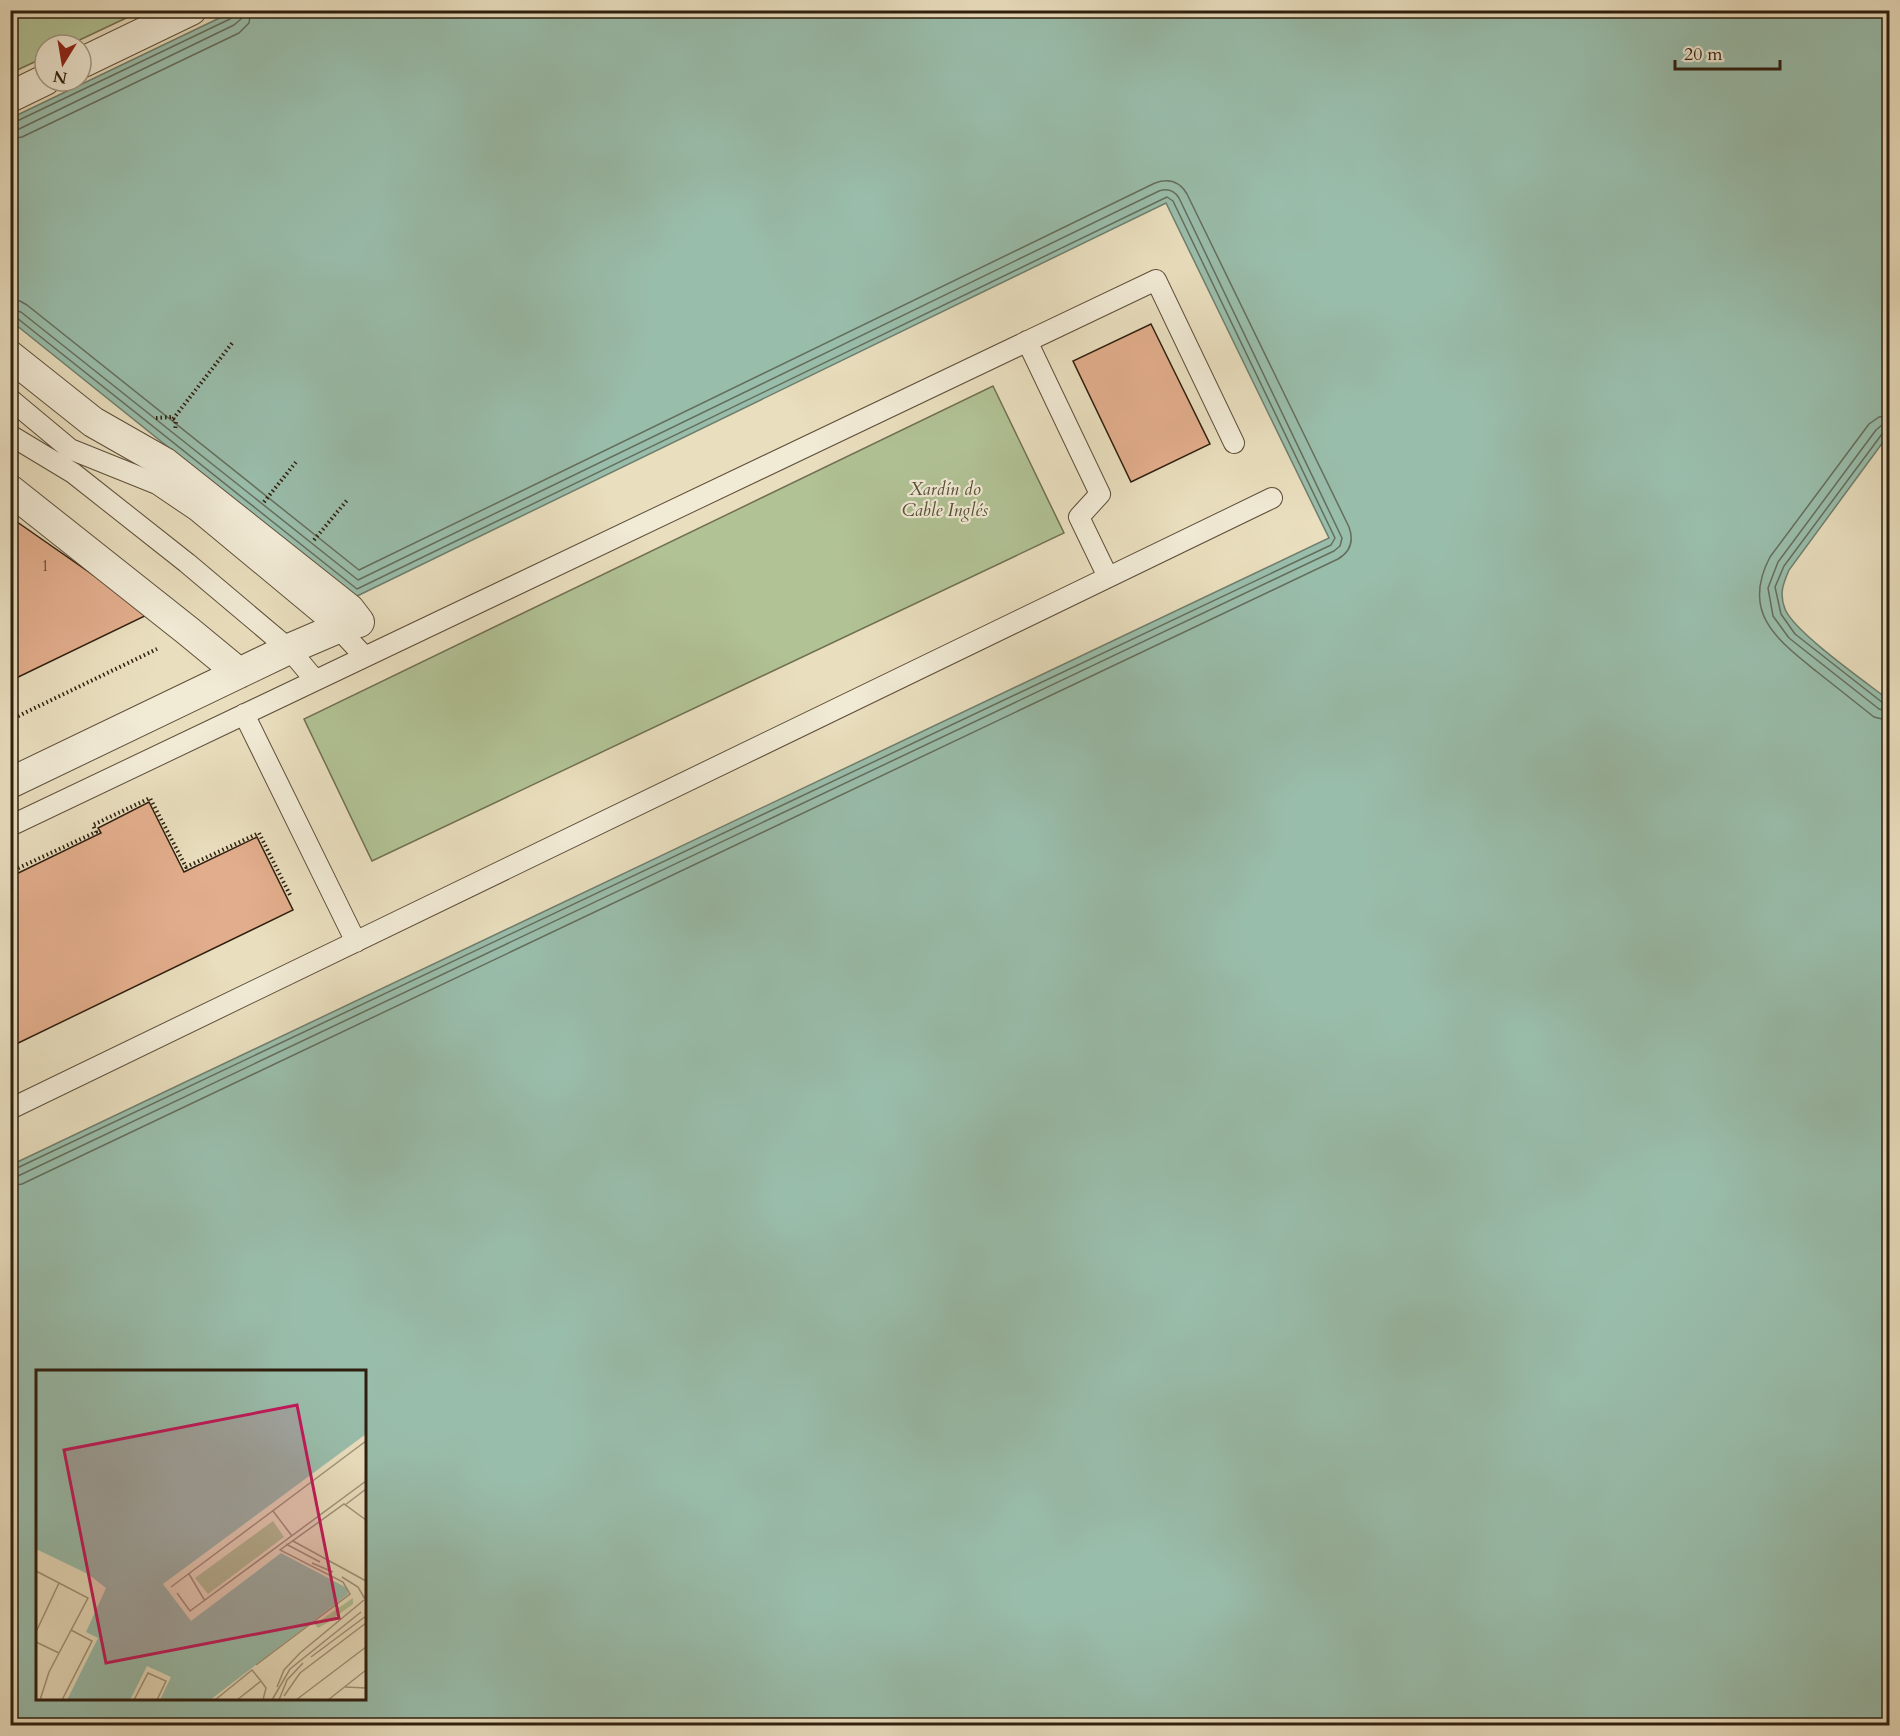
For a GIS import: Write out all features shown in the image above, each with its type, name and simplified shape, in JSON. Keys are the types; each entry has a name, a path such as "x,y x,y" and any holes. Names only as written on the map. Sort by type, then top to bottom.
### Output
{"street":[{"path":"93,57 191,10"},
{"path":"10,96 33,85"},
{"path":"10,356 93,422 165,463 349,609 358,622 289,649 10,783"},
{"path":"10,489 239,673"}],"lane":[{"path":"10,826 1156,280 1234,443"},
{"path":"1027,341 1100,494 1080,517 1108,577"},
{"path":"10,399 70,448 157,484 197,511 338,628 364,656"},
{"path":"10,435 73,473 187,563 289,649 315,680"},
{"path":"10,1109 1272,498"},
{"path":"244,714 356,942"}],"path":[{"path":"173,419 233,342"},
{"path":"258,510 296,462"},
{"path":"313,541 348,499"},
{"path":"10,720 161,647 188,631"},
{"path":"10,872 96,832 93,825 150,798 186,867 259,833 290,895"}],"green space":[{"path":"24,10 141,11 93,34 33,33 33,63 11,73 11,17"},
{"name":"Xardín do Cable Inglés","path":"993,386 1064,533 372,861 304,719"}],"water":[{"path":"234,11 1889,11 1889,434 1789,570 1782,594 1785,609 1802,631 1889,700 1889,1725 11,1726 11,1165 1329,538 1166,203 355,597 11,321 11,118 63,93 93,93 93,79"}],"building":[{"path":"1151,324 1210,444 1131,482 1073,361"},
{"path":"10,517 149,614 10,681"},
{"path":"149,802 184,872 257,837 293,910 10,1047 10,877 101,833 98,828"}]}
